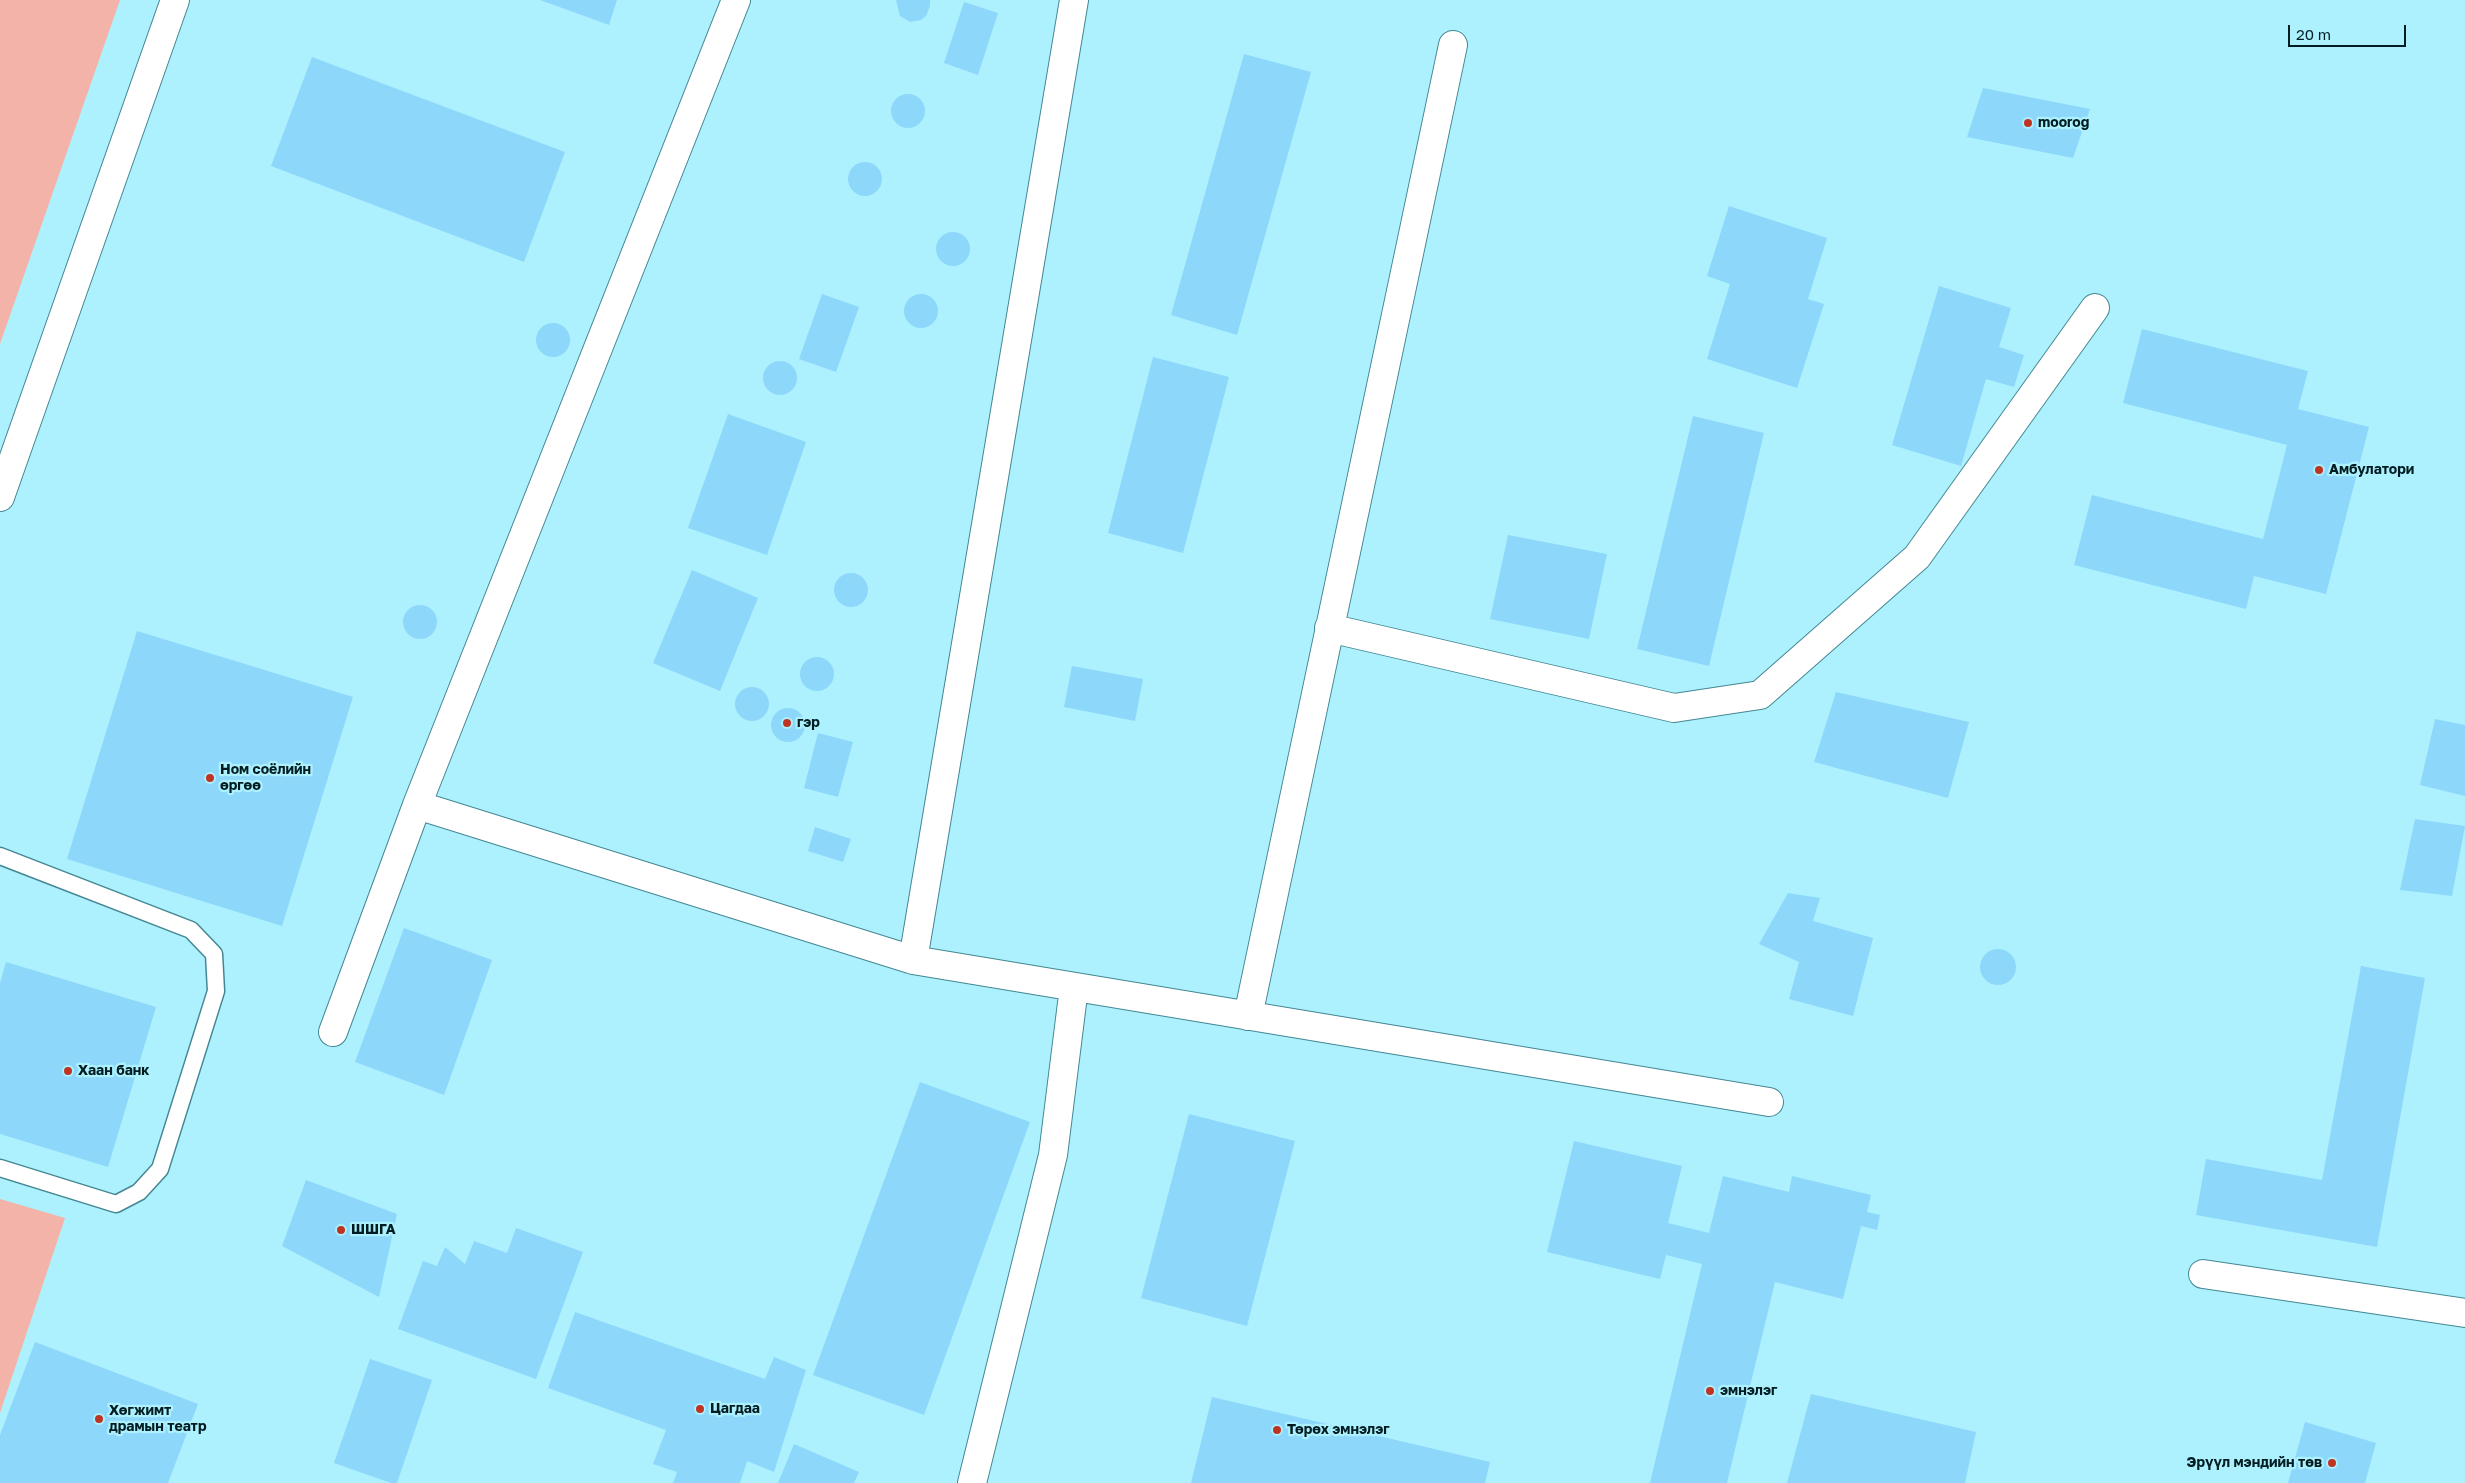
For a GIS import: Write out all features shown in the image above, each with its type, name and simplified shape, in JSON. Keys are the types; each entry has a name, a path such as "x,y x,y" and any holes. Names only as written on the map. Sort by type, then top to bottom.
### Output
{"street":[{"path":"0,497 175,0"},
{"path":"333,1032 417,805 736,0"},
{"path":"912,960 1074,0"},
{"path":"1248,1016 1453,45"},
{"path":"1330,628 1674,708 1760,695 1917,557 2095,308"},
{"path":"417,805 912,960 1769,1102"},
{"path":"972,1483 1054,1155 1074,987"},
{"path":"2203,1274 2465,1312"}],"lane":[{"path":"0,856 191,930 214,954 216,991 160,1169 139,1192 116,1204 0,1168"}],"shaded area":[{"path":"0,0 120,0 0,344"},
{"path":"0,1199 65,1218 0,1413"}],"building":[{"path":"540,0 617,0 609,25"},
{"path":"896,0 930,0 930,6 926,16 921,20 910,22 900,16"},
{"path":"964,2 998,13 978,75 944,63"},
{"path":"1244,54 1311,72 1237,335 1171,315"},
{"path":"312,57 565,152 524,262 271,166"},
{"name":"moorog","path":"1983,88 2090,109 2073,158 1967,137"},
{"path":"908,94 915,95 920,99 924,104 924,118 920,123 915,127 908,128 901,127 896,123 892,118 891,111 892,104 896,99 901,95"},
{"path":"865,162 872,163 877,167 881,172 881,186 877,191 872,195 865,196 858,195 853,191 849,186 848,179 849,172 853,167 858,163"},
{"path":"1729,206 1827,238 1808,299 1824,304 1797,388 1707,359 1730,284 1707,276"},
{"path":"953,232 960,233 965,237 969,242 969,256 965,261 960,265 953,266 946,265 941,261 937,256 936,249 937,242 941,237 946,233"},
{"path":"1939,286 2011,308 1999,347 2024,355 2014,387 1986,379 1961,466 1892,445"},
{"path":"822,294 859,307 836,372 799,359"},
{"path":"921,294 928,295 933,299 937,304 937,318 933,323 928,327 921,328 914,327 909,323 905,318 904,311 905,304 909,299 914,295"},
{"path":"553,323 560,324 565,328 569,333 569,347 565,352 560,356 553,357 546,356 541,352 537,347 536,340 537,333 541,328 546,324"},
{"name":"Амбулатори","path":"2142,329 2308,371 2298,409 2369,427 2326,594 2254,576 2246,609 2074,565 2092,495 2263,539 2287,445 2123,403"},
{"path":"1153,357 1229,377 1183,553 1108,533"},
{"path":"780,361 787,362 792,366 796,371 796,385 792,390 787,394 780,395 773,394 768,390 764,385 763,378 764,371 768,366 773,362"},
{"path":"728,414 806,442 767,555 688,528"},
{"path":"1693,416 1764,433 1709,666 1637,649"},
{"path":"1508,535 1607,554 1589,639 1490,619"},
{"path":"692,570 758,598 720,691 653,663"},
{"path":"851,573 858,574 863,578 867,583 867,597 863,602 858,606 851,607 844,606 839,602 835,597 834,590 835,583 839,578 844,574"},
{"path":"420,605 427,606 432,610 436,615 436,629 432,634 427,638 420,639 413,638 408,634 404,629 403,622 404,615 408,610 413,606"},
{"name":"Ном соёлийн өргөө","path":"137,631 353,697 282,926 67,859"},
{"name":"гэр","path":"817,657 824,658 829,662 833,667 833,681 829,686 824,690 817,691 810,690 805,686 801,681 800,674 801,667 805,662 810,658"},
{"path":"1072,666 1143,679 1135,721 1064,707"},
{"name":"гэр","path":"752,687 759,688 764,692 768,697 768,711 764,716 759,720 752,721 745,720 740,716 736,711 735,704 736,697 740,692 745,688"},
{"path":"1836,692 1969,722 1948,798 1814,762"},
{"name":"гэр","path":"788,708 795,709 800,713 804,718 804,732 800,737 795,741 788,742 781,741 776,737 772,732 771,725 772,718 776,713 781,709"},
{"path":"2435,719 2465,725 2465,796 2420,785"},
{"path":"818,733 853,742 838,797 804,788"},
{"path":"2415,819 2465,826 2452,896 2400,890"},
{"path":"815,827 851,839 843,862 808,851"},
{"path":"1788,893 1820,898 1813,921 1873,938 1853,1016 1789,999 1799,962 1759,944"},
{"path":"404,928 492,960 444,1095 355,1062"},
{"path":"1998,949 2005,950 2011,954 2015,960 2015,974 2011,980 2005,984 1998,985 1991,984 1985,980 1981,974 1980,967 1981,960 1985,954 1991,950"},
{"name":"Хаан банк","path":"6,962 156,1007 108,1167 0,1134 0,983"},
{"path":"2361,966 2425,978 2377,1247 2196,1215 2206,1159 2322,1180"},
{"path":"920,1082 1030,1122 924,1415 813,1375"},
{"path":"1189,1114 1295,1141 1247,1326 1141,1298"},
{"name":"эмнэлэг","path":"1574,1141 1682,1166 1668,1223 1709,1233 1723,1176 1789,1192 1792,1176 1871,1195 1867,1212 1880,1215 1877,1230 1861,1226 1843,1299 1775,1282 1727,1483 1650,1483 1702,1264 1666,1255 1660,1279 1547,1252"},
{"name":"ШШГА","path":"306,1180 397,1214 379,1297 282,1246"},
{"path":"516,1228 583,1252 536,1379 398,1329 423,1261 437,1266 445,1247 465,1264 474,1241 507,1253"},
{"name":"Цагдаа","path":"575,1312 765,1379 774,1357 806,1370 774,1472 747,1461 740,1483 673,1483 677,1472 653,1464 666,1430 548,1388"},
{"name":"Хөгжимт драмын театр","path":"35,1342 198,1404 168,1483 0,1483 0,1435"},
{"path":"370,1359 432,1380 397,1483 391,1483 334,1463"},
{"path":"1811,1394 1976,1432 1965,1483 1787,1483"},
{"name":"Төрөх эмнэлэг","path":"1212,1397 1490,1462 1485,1483 1191,1483"},
{"name":"Эрүүл мэндийн төв","path":"2305,1422 2376,1443 2365,1483 2288,1483"},
{"path":"794,1444 859,1472 854,1483 778,1483"}],"place":[{"name":"moorog","path":"2028,123"},
{"name":"Амбулатори","path":"2319,470"},
{"name":"гэр","path":"787,723"},
{"name":"Ном соёлийн өргөө","path":"210,778"},
{"name":"Хаан банк","path":"68,1071"},
{"name":"ШШГА","path":"341,1230"},
{"name":"эмнэлэг","path":"1710,1391"},
{"name":"Цагдаа","path":"700,1409"},
{"name":"Хөгжимт драмын театр","path":"99,1419"},
{"name":"Төрөх эмнэлэг","path":"1277,1430"},
{"name":"Эрүүл мэндийн төв","path":"2332,1463"}]}
